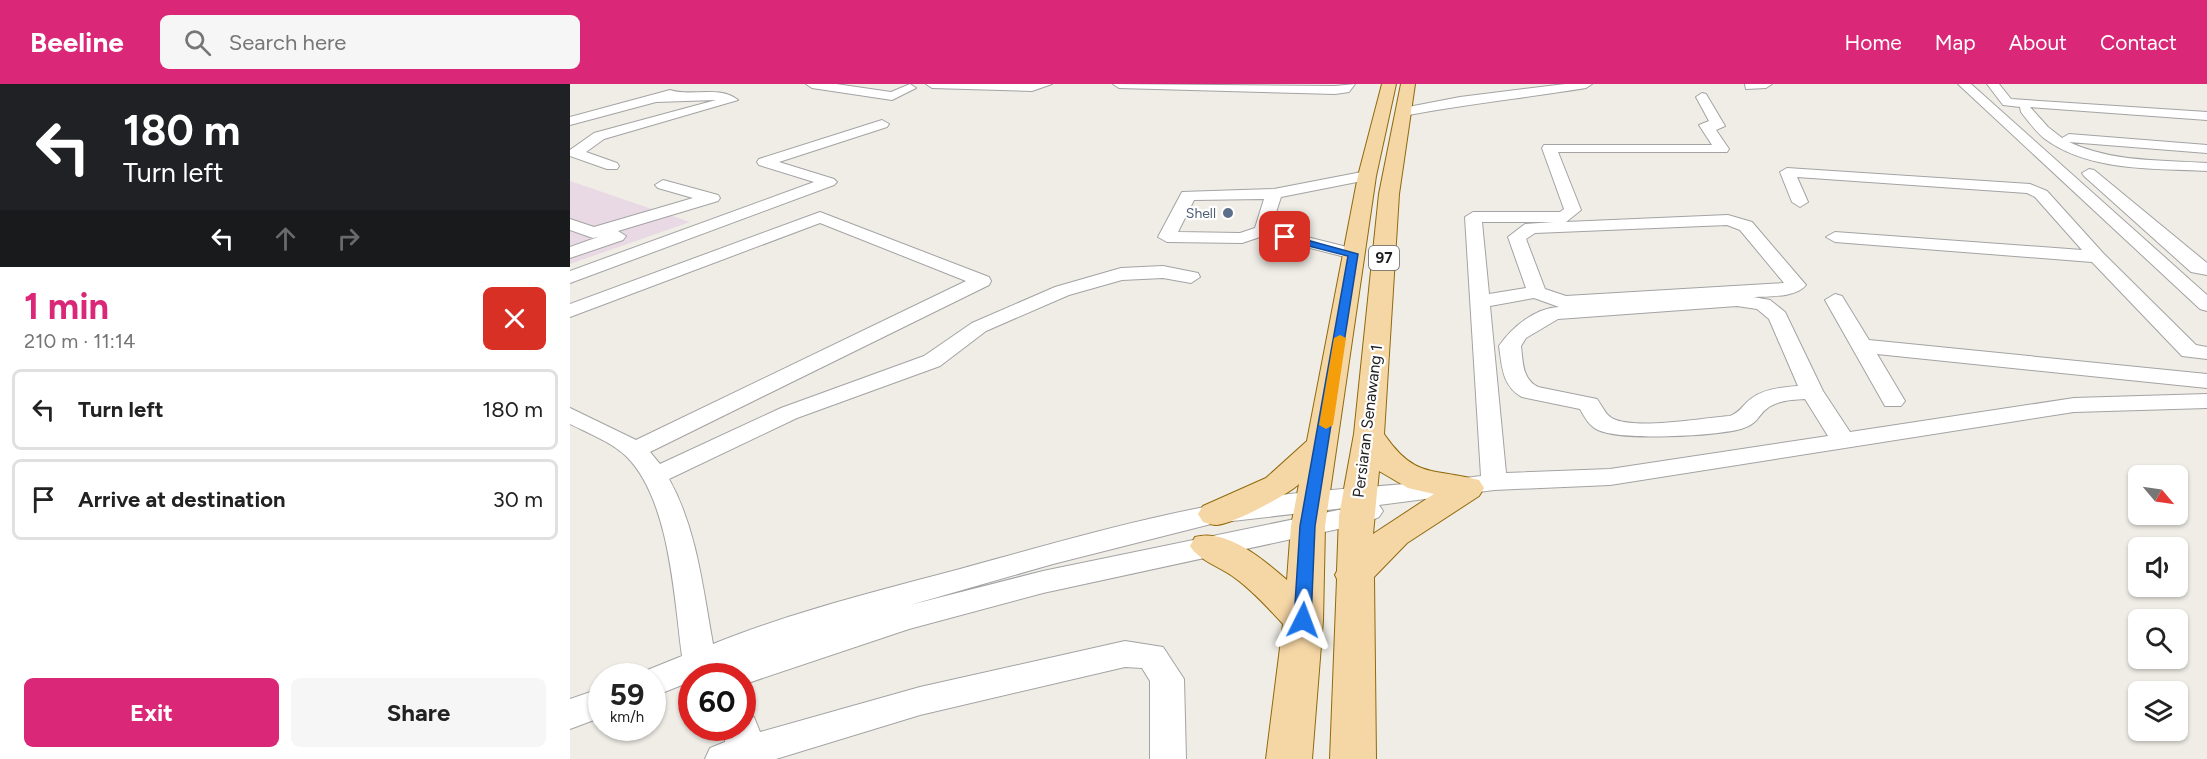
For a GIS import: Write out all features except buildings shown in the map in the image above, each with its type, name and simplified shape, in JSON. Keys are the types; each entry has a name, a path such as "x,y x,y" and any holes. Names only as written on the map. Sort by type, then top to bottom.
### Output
{"main road":[{"name":"97","path":"1289,759 1303,620 1310,514 1367,176 1389,84"},
{"name":"Persiaran Senawang 1","path":"1353,759 1353,575 1357,507 1369,434 1389,194 1408,84"},
{"path":"1369,434 1388,463 1419,481 1481,485"},
{"path":"1303,620 1265,580 1240,561 1212,530 1278,485 1323,443"},
{"path":"1353,575 1395,534 1481,485"}],"street":[{"path":"604,98 660,84"},
{"path":"570,121 703,84"},
{"path":"812,84 892,96 923,84"},
{"path":"849,84 910,88"},
{"path":"932,84 1032,87 1046,84"},
{"path":"1119,84 1289,86 1335,90 1345,89 1349,84"},
{"path":"1403,112 1459,96 1586,84"},
{"path":"1750,86 1766,84"},
{"path":"1993,84 2007,102 2207,116"},
{"path":"1962,87 2019,134 2207,305"},
{"path":"612,166 575,153 599,136 732,100 708,95 655,98"},
{"path":"1481,485 1482,301 1473,218 1564,218 1574,210 1550,148 1722,149 1706,125 1718,126 1702,97"},
{"path":"2025,109 2050,137 2074,150 2102,159 2207,167"},
{"path":"570,277 829,182 764,162 882,124"},
{"path":"2019,134 2207,149"},
{"path":"1800,202 1787,172 2030,189 2042,194 2097,257 2198,352 2207,370"},
{"path":"2207,181 2089,173 2198,268 2207,269"},
{"path":"1353,254 1262,231 1242,238 1167,237 1188,195 1274,194 1367,176"},
{"path":"663,185 751,210"},
{"path":"1262,231 1274,194"},
{"path":"570,224 593,232 710,198"},
{"path":"570,253 627,232 642,218"},
{"path":"570,311 820,218 982,281 634,450"},
{"path":"1482,301 1537,292 1566,302 1783,289 1796,285 1746,226 1728,220 1531,228 1517,237 1537,292"},
{"path":"1835,237 2097,257"},
{"path":"655,476 789,413 932,361 979,327 1062,291 1121,274 1163,272 1191,277"},
{"path":"1812,391 1765,399 1752,407 1749,417 1734,423 1625,429 1606,424 1595,415 1589,404 1572,398 1532,394 1522,389 1517,382 1510,346 1518,334 1553,313 1737,300 1762,304 1778,316 1812,391 1844,442"},
{"path":"1835,300 1893,401"},
{"path":"1863,346 2207,381"},
{"path":"746,663 1043,582 1212,530 1357,507 1411,494 1481,485 1610,477 2074,405 2207,401"},
{"path":"570,415 634,450 655,476 675,527 700,663"},
{"path":"736,746 1125,654 1152,656 1167,679 1168,759"},
{"path":"570,714 588,707"}],"shaded area":[{"path":"570,181 690,222 570,264"}],"slow traffic":[{"path":"1326,425 1340,338"}],"place":[{"name":"Shell","path":"1228,213"}],"route":[{"path":"1285,237 1353,254 1308,526 1303,620"}]}
